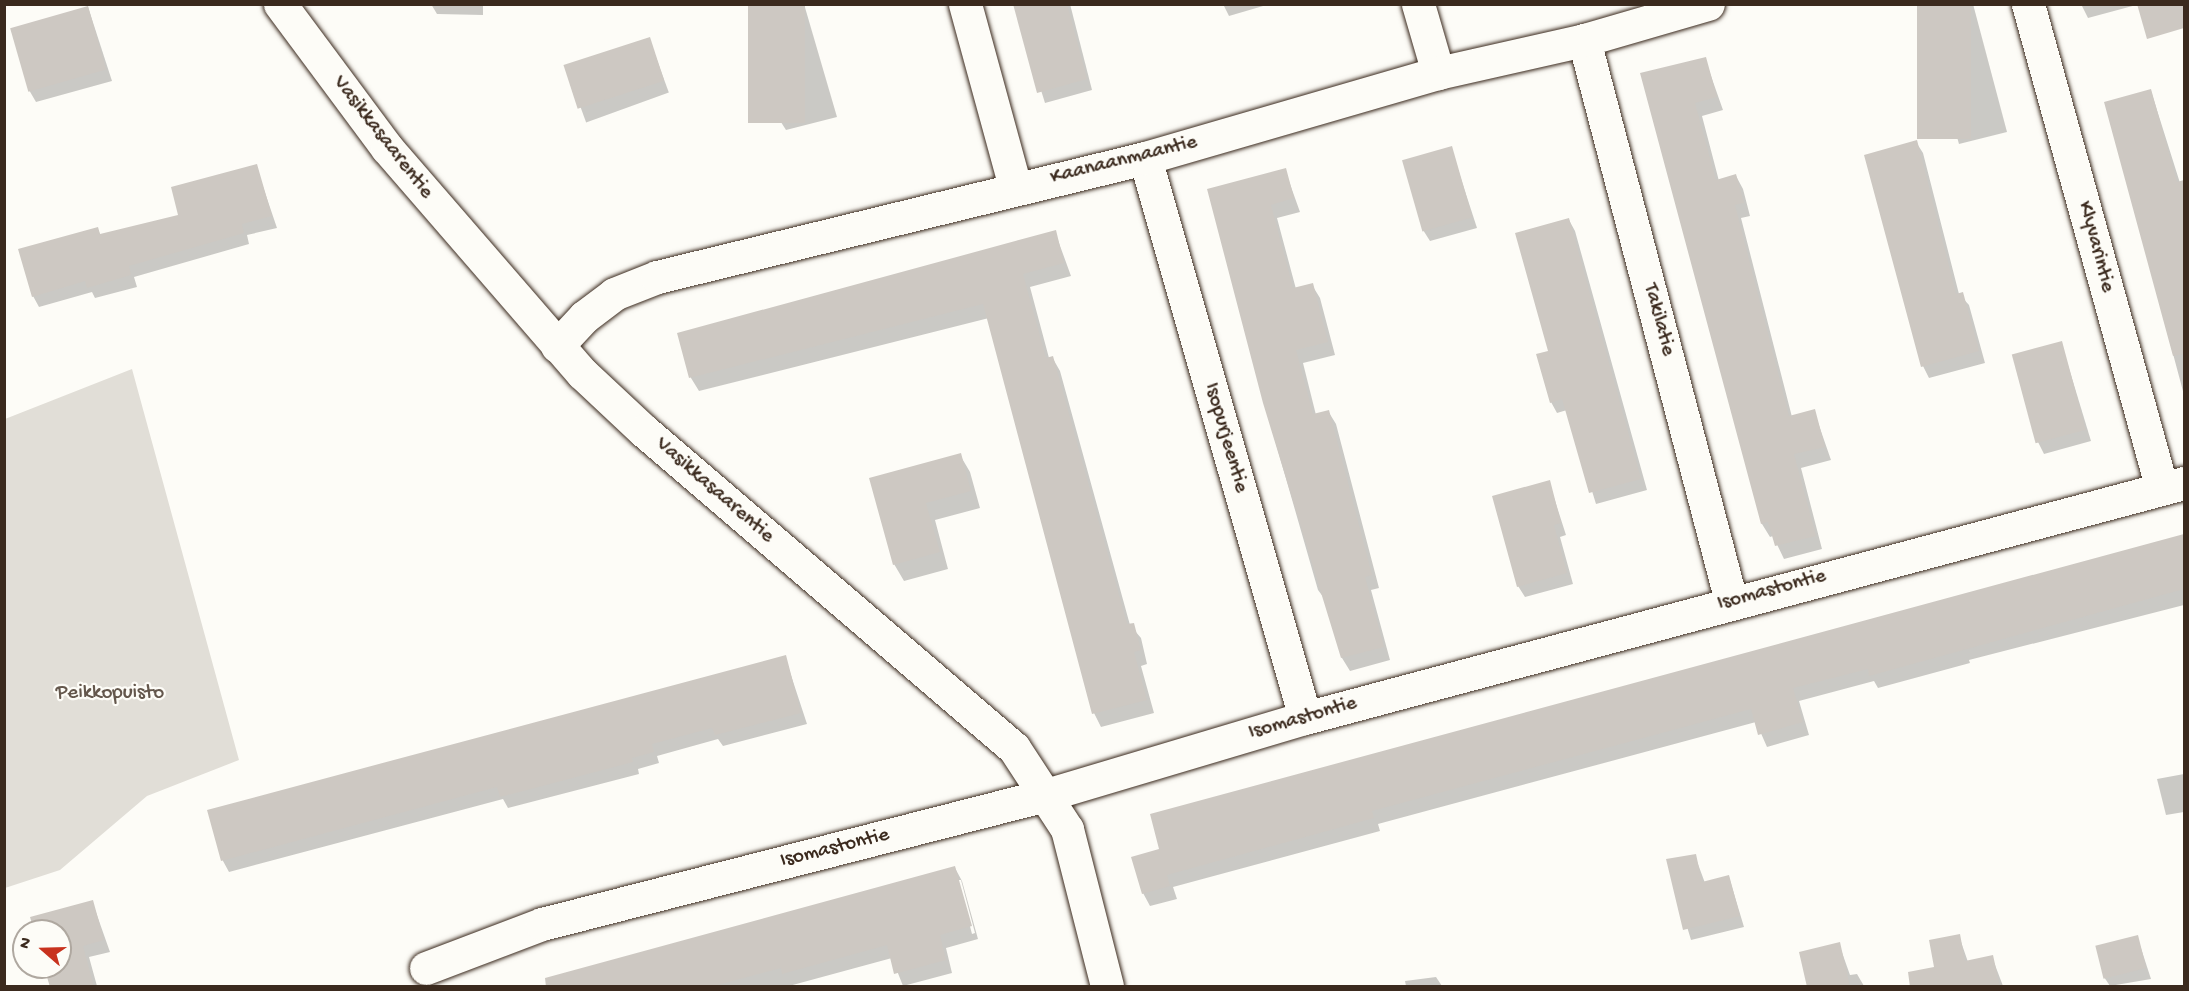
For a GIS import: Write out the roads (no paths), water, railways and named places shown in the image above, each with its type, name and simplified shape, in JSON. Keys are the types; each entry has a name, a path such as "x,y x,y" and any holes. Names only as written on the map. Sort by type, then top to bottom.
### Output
{"street":[{"name":"Vasikkasaarentie","path":"280,4 387,148 557,346 644,431 1014,748 1046,795 1076,852 1107,987"},
{"path":"965,4 1015,188"},
{"path":"1418,4 1438,73"},
{"name":"Kaanaanmaantie","path":"557,346 614,294 657,277 1145,158 1438,73 1584,40 1708,4"},
{"name":"Klyvarintie","path":"2028,4 2173,486"},
{"name":"Takilatie","path":"1584,40 1731,601"},
{"name":"Isopurjeentie","path":"1145,158 1305,718"},
{"name":"Isomastontie","path":"426,968 542,924 1046,795 1305,718 1731,601 2173,486"}],"park label":[{"name":"Peikkopuisto","path":"110,694"}]}
